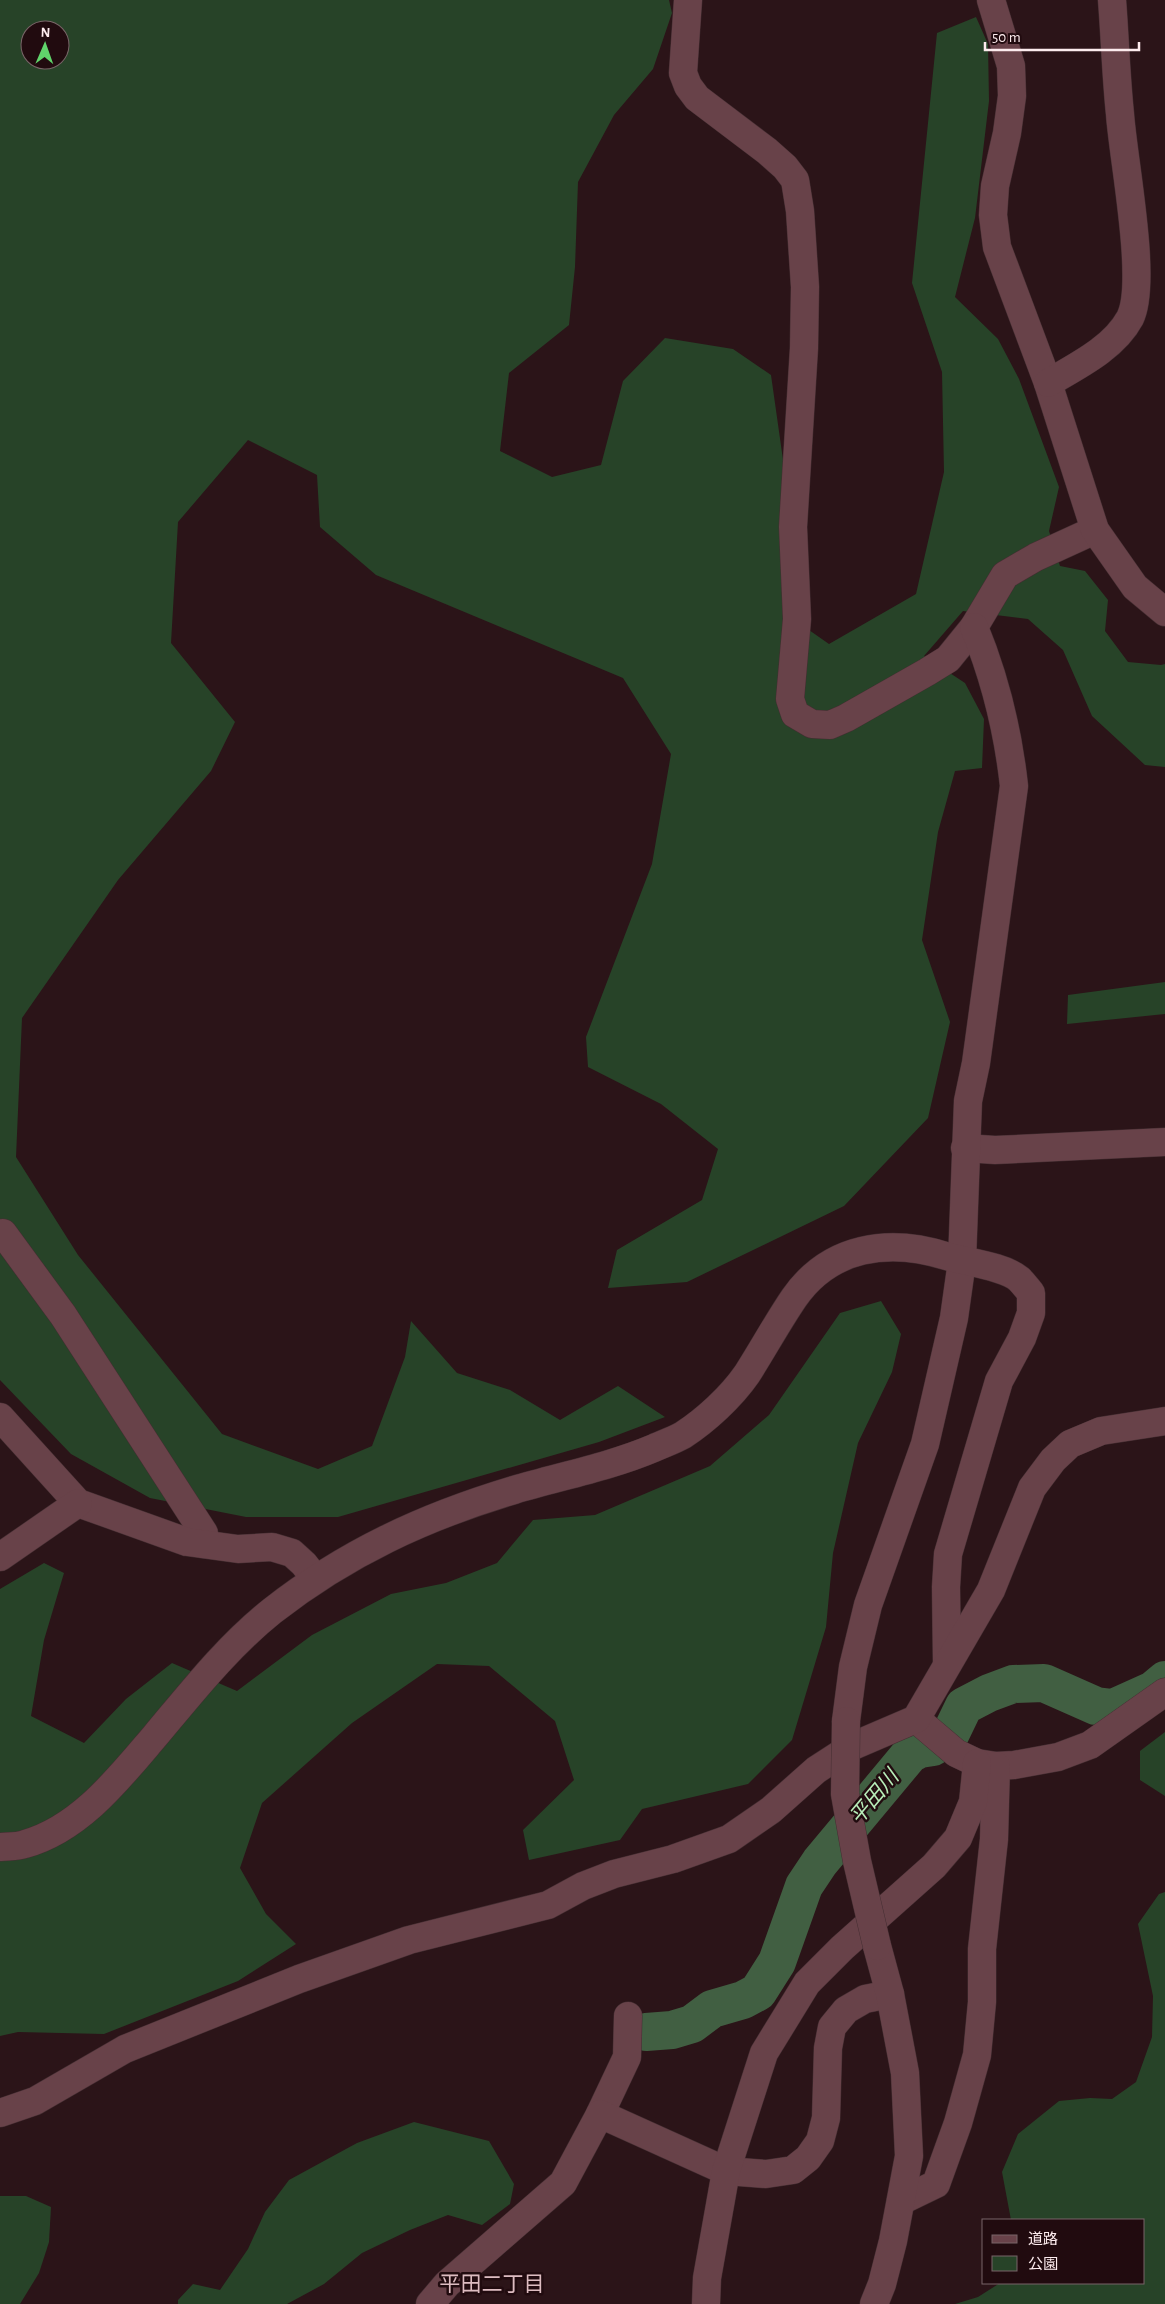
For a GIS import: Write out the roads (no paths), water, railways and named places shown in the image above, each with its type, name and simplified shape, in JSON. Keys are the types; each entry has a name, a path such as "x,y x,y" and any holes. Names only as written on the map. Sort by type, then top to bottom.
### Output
{"street":[{"path":"688,0 683,73 688,86 697,98 785,167 795,180 800,211 805,286 804,348 792,527 797,619 790,699 795,714 812,724 830,725 846,718 948,659 974,627 1005,575 1036,557 1095,530"},
{"path":"992,0 1011,66 1012,96 1007,133 995,186 993,215 998,247 1048,383 1095,530 1135,587 1165,612"},
{"path":"1048,383 1088,359 1120,334 1131,316 1137,294 1137,264 1120,114 1112,0"},
{"path":"874,2304 882,2284 909,2156 905,2073 890,1994 857,1861 845,1794 846,1721 853,1667 868,1605 930,1426 954,1318 962,1261 968,1101 976,1063 1014,786 1010,749 1002,712 983,649 974,627"},
{"path":"965,1148 995,1150 1165,1142"},
{"path":"3,1233 64,1315 204,1533 195,1543"},
{"path":"0,1847 25,1844 57,1829 100,1799 226,1652 268,1614 316,1578 385,1538 438,1515 512,1491 631,1458 681,1436 712,1412 745,1376 795,1296 817,1272 842,1257 869,1248 903,1247 925,1250 992,1268 1016,1276 1031,1293 1031,1313 1022,1338 999,1381 948,1554 946,1587 947,1664"},
{"path":"0,1417 78,1503 195,1543 238,1549 272,1547 286,1551 292,1553 316,1578"},
{"path":"0,2113 35,2101 125,2049 300,1980 409,1940 548,1905 583,1886 614,1874 673,1859 729,1839 771,1810 816,1770 853,1746 916,1719 936,1688 947,1664 991,1590 1032,1488 1053,1460 1070,1444 1101,1430 1165,1421"},
{"path":"0,1558 78,1503"},
{"path":"916,1719 956,1753 986,1765 1058,1757 1090,1745 1165,1692"},
{"path":"706,2304 707,2278 726,2171 764,2053 807,1983 842,1948 934,1866 958,1838 986,1765"},
{"path":"901,2201 936,2184 958,2123 977,2055 982,2002 982,1949 994,1839 986,1765"},
{"path":"600,2114 726,2171 766,2174 793,2170 808,2158 820,2141 826,2118 828,2048 832,2026 846,2010 865,1998 890,1994"},
{"path":"430,2304 447,2284 563,2183 600,2114 627,2057 628,2016"}],"waterway":[{"name":"平田川","path":"646,2032 672,2030 692,2024 712,2009 743,2000 758,1992 777,1962 804,1886 820,1862 910,1754 920,1749 933,1747 950,1735 964,1706 989,1693 1013,1684 1044,1683 1096,1706 1113,1708 1153,1690 1165,1680"}],"district":[{"name":"平田二丁目","path":"492,2284"}]}
